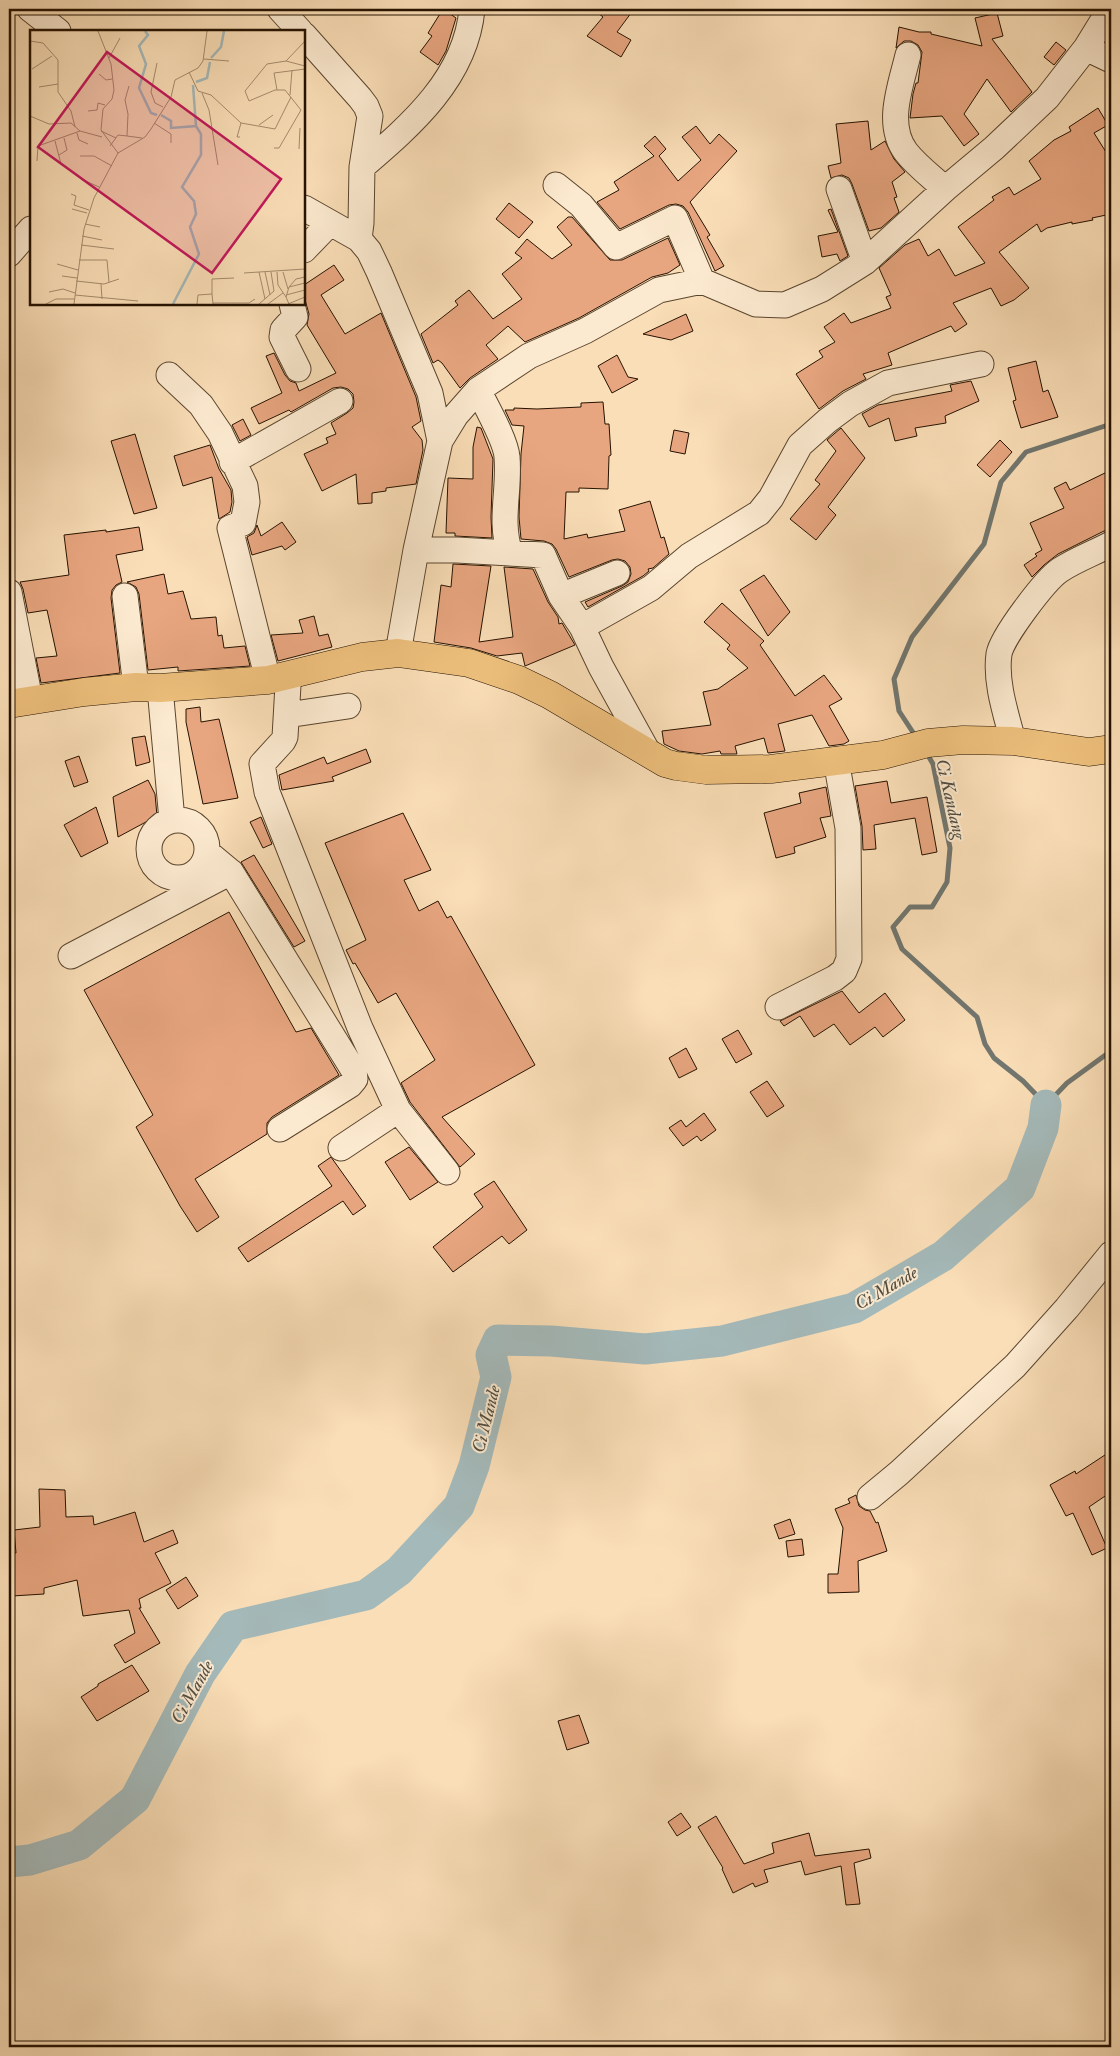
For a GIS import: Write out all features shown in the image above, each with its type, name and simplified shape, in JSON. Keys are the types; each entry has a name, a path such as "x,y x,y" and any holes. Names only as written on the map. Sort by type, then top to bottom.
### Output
{"main road":[{"path":"19,702 84,692 279,677 352,659 398,653 469,663 519,680 550,695 649,754 676,766 706,770 771,769 892,752 928,743 1013,741 1090,752 1111,748"}],"street":[{"path":"30,9 57,30"},
{"path":"280,9 299,30"},
{"path":"362,167 420,115 435,96 463,51 472,9"},
{"path":"398,653 416,550 440,441 456,414 478,390 529,356 585,331 658,290 712,285 756,304 785,305 822,289 865,262 945,189 994,148 1047,98 1086,48 1110,9"},
{"path":"305,36 366,106 370,116 362,167 359,239"},
{"path":"1086,48 1111,60"},
{"path":"908,55 895,107 896,124 902,146 913,160 945,189"},
{"path":"556,186 581,205 616,246 675,218 712,285"},
{"path":"839,189 865,262"},
{"path":"305,209 359,239 369,251 380,272 430,393 440,441"},
{"path":"305,249 330,224"},
{"path":"9,254 30,230"},
{"path":"292,305 295,317 283,330 282,337 298,369"},
{"path":"582,627 651,588 689,556 759,513 771,498 800,445 850,404 888,383 981,364"},
{"path":"169,375 200,405 220,433 232,462 245,486 247,502 243,523 230,528 279,677 288,685 287,715 283,741 262,764 267,792 360,1028 398,1110 448,1172"},
{"path":"478,390 507,456 504,523 505,540 510,553"},
{"path":"232,462 340,401"},
{"path":"1013,741 1002,699 999,652 1009,634 1040,590 1059,571 1111,544"},
{"path":"416,550 458,550 543,555 561,596 582,627 600,667 649,754"},
{"path":"561,596 617,573"},
{"path":"9,592 19,702"},
{"path":"125,596 148,688 172,820"},
{"path":"287,715 348,706"},
{"path":"778,1007 835,978 844,971 849,959 848,828 836,760"},
{"path":"172,820 188,821 195,826 205,839 207,852 203,863 191,874 175,878 167,876 154,866 148,850 152,834 157,828 172,820"},
{"path":"207,852 231,872 354,1071 355,1079 350,1085 280,1129"},
{"path":"71,956 231,872"},
{"path":"167,876 168,906"},
{"path":"336,1040 360,1028"},
{"path":"341,1148 398,1110"},
{"path":"870,1497 1015,1366 1067,1308 1111,1254"}],"building":[{"path":"443,9 456,18 446,51 438,65 420,52 432,36 428,33"},
{"path":"593,9 634,9 617,32 631,40 621,57 587,36 603,17"},
{"path":"997,13 1003,36 992,39 1032,92 1011,112 987,79 964,114 979,134 964,146 942,116 910,118 913,94 916,83 918,83 922,52 918,45 911,41 904,41 896,48 899,27 919,32 931,32 931,34 982,46 975,18"},
{"path":"1056,42 1066,50 1054,65 1044,57"},
{"path":"1098,108 1108,125 1094,133 1111,160 1111,214 1092,218 1093,220 1072,224 1072,222 1047,228 1041,232 1037,224 999,252 1029,288 1014,300 1001,306 991,288 953,303 967,324 955,332 951,326 888,353 892,365 863,374 866,379 843,391 819,409 796,374 823,357 819,351 835,342 824,327 844,313 851,323 891,308 886,297 891,295 879,268 905,245 919,239 928,256 939,249 955,276 985,263 958,227 994,200 992,197 1009,187 1014,195 1041,179 1029,161 1054,140 1071,131 1069,127"},
{"path":"868,121 871,150 885,141 894,159 905,172 892,182 897,197 894,198 899,212 881,228 869,231 849,178 842,175 831,178 828,166 841,163 836,124"},
{"path":"696,126 710,144 719,134 737,151 690,202 710,235 707,237 724,266 715,271 688,212 683,206 669,205 620,229 597,202 619,190 614,182 654,156 644,146 655,136 666,149 659,156 678,181 701,160 682,137"},
{"path":"509,203 533,222 519,238 496,219"},
{"path":"831,209 848,256 840,261 837,254 822,257 818,236 838,232 828,210"},
{"path":"568,217 572,217 610,260 622,260 668,238 680,265 668,273 652,277 579,318 525,342 508,326 486,345 498,359 470,378 460,388 442,363 438,360 433,363 421,334 458,305 455,301 469,290 493,319 522,299 502,274 522,258 515,253 527,239 552,259 572,245 557,227"},
{"path":"334,265 344,280 321,295 345,334 381,313 416,397 421,421 412,427 422,440 423,450 416,484 386,488 386,491 372,493 372,503 358,504 356,474 322,491 304,454 328,443 326,438 336,434 331,423 353,408 353,394 348,389 341,387 333,388 291,412 289,410 259,424 251,408 282,393 266,356 274,353 285,375 290,381 296,383 299,391 336,373 307,325 309,314 305,300 305,284"},
{"path":"686,314 693,331 671,340 643,334"},
{"path":"617,355 628,377 638,379 612,393 598,366"},
{"path":"1036,361 1043,392 1048,390 1058,417 1021,428 1013,401 1016,400 1008,368"},
{"path":"971,381 979,401 945,416 946,423 915,428 917,436 895,441 889,418 869,427 862,414 878,405 952,391 950,385"},
{"path":"603,402 605,424 609,424 611,455 609,456 608,489 579,488 579,492 566,492 564,539 587,534 588,538 625,531 619,510 650,501 661,538 664,537 669,554 653,568 648,569 649,571 643,576 588,607 585,602 628,582 631,574 630,567 625,561 618,559 569,577 552,544 544,541 521,539 519,517 524,426 512,425 505,410 514,410 514,408 581,407 581,403"},
{"path":"243,419 251,435 240,441 232,425"},
{"path":"477,427 481,428 493,459 492,538 455,536 455,533 446,533 448,478 473,479 473,447"},
{"path":"841,428 865,458 828,507 836,515 816,540 790,519 820,484 815,480 836,451 827,440"},
{"path":"674,430 689,433 685,454 670,451"},
{"path":"135,434 157,508 134,514 111,441"},
{"path":"1000,440 1012,452 990,477 977,465"},
{"path":"210,445 219,469 231,490 232,502 230,512 219,519 212,477 183,486 174,456"},
{"path":"1107,472 1111,480 1111,530 1104,531 1058,554 1032,577 1024,565 1042,550 1030,523 1064,508 1054,488 1066,482 1070,490"},
{"path":"282,522 296,542 285,550 282,546 252,555 247,537 254,533 257,525 261,536"},
{"path":"139,527 143,550 116,555 122,582 112,590 111,598 120,673 41,683 36,658 57,656 47,610 28,613 20,582 69,575 64,535"},
{"path":"453,564 491,566 479,642 513,637 504,567 533,569 548,602 558,617 559,624 562,623 575,645 525,666 522,653 497,656 471,648 434,642 441,585 451,587"},
{"path":"164,574 168,594 183,591 191,619 216,617 218,636 222,635 224,648 245,646 250,666 178,671 178,667 148,670 139,594 136,587 127,582"},
{"path":"764,575 790,612 768,636 740,590"},
{"path":"722,603 764,641 760,645 795,696 824,675 842,699 829,706 849,741 844,744 829,746 812,715 778,724 785,751 768,753 764,738 735,746 737,754 721,754 720,751 702,754 679,751 664,744 662,731 711,725 703,692 718,689 748,668 727,649 730,645 704,622"},
{"path":"314,616 319,636 328,634 332,647 278,661 271,635 303,633 299,620"},
{"path":"200,707 201,722 219,719 238,798 203,804 186,722 186,709"},
{"path":"145,736 150,762 136,766 132,738"},
{"path":"366,749 371,762 332,777 334,781 282,790 279,775 324,757 327,764"},
{"path":"79,756 88,782 74,787 65,761"},
{"path":"148,780 155,794 157,816 118,837 113,797"},
{"path":"887,781 891,803 927,797 937,852 922,855 915,818 874,825 876,849 863,850 862,826 855,786"},
{"path":"826,787 831,816 820,818 826,837 794,847 795,853 776,858 764,813 801,803 799,793"},
{"path":"96,807 108,843 81,857 64,825"},
{"path":"403,813 431,870 404,880 419,911 438,901 447,918 451,916 535,1065 442,1117 475,1154 460,1167 410,1102 401,1083 435,1060 396,993 378,1003 355,963 353,964 346,950 366,940 325,843"},
{"path":"261,817 272,844 263,848 250,822"},
{"path":"254,855 305,941 294,947 241,862"},
{"path":"229,912 296,1032 311,1028 339,1075 272,1117 267,1123 267,1134 195,1179 219,1217 197,1232 180,1206 136,1127 153,1115 84,990"},
{"path":"842,991 859,1013 885,993 905,1020 883,1037 875,1027 850,1045 834,1024 814,1037 800,1016 784,1026 780,1021"},
{"path":"738,1030 752,1054 736,1063 722,1039"},
{"path":"686,1048 697,1069 679,1078 669,1058"},
{"path":"767,1081 784,1106 767,1117 750,1092"},
{"path":"704,1113 716,1130 701,1141 697,1136 683,1146 669,1128 681,1120 686,1127"},
{"path":"409,1147 438,1182 410,1200 385,1162"},
{"path":"331,1157 366,1206 353,1215 343,1201 248,1262 238,1248 332,1186 318,1166"},
{"path":"494,1181 527,1230 509,1244 502,1236 453,1272 433,1247 483,1207 474,1194"},
{"path":"1111,1451 1111,1492 1089,1507 1107,1548 1092,1555 1073,1513 1066,1516 1050,1485 1075,1471 1076,1474"},
{"path":"39,1489 65,1490 66,1517 93,1516 94,1525 135,1512 144,1542 173,1530 178,1543 155,1553 171,1583 139,1599 141,1608 139,1608 160,1643 125,1663 114,1645 135,1633 129,1610 83,1616 77,1580 44,1588 44,1594 12,1596 9,1553 16,1553 14,1530 40,1527"},
{"path":"856,1495 859,1506 870,1511 876,1523 878,1522 887,1551 858,1561 859,1592 828,1593 828,1574 838,1574 843,1528 835,1509 850,1503 848,1499"},
{"path":"790,1519 795,1534 779,1539 774,1525"},
{"path":"802,1539 804,1555 788,1557 786,1541"},
{"path":"186,1577 198,1596 178,1609 166,1590"},
{"path":"132,1665 149,1691 97,1721 81,1697 98,1686 98,1684"},
{"path":"579,1715 589,1743 567,1750 558,1721"},
{"path":"681,1813 691,1827 677,1836 668,1822"},
{"path":"716,1816 744,1864 774,1853 772,1843 809,1833 815,1856 869,1849 871,1858 854,1863 860,1904 846,1905 841,1866 805,1875 801,1861 764,1870 768,1882 755,1887 753,1883 733,1893 723,1868 698,1827"}],"waterway":[{"name":"Ci Kandang","path":"916,737 899,711 894,679 912,637 984,544 1001,482 1026,452 1111,424"},
{"name":"Ci Kandang","path":"926,752 933,764 950,848 947,882 932,907 910,907 893,927 902,949 977,1017 985,1044 994,1058 1023,1081 1046,1105 1067,1083 1111,1051"},
{"name":"Ci Mande","path":"9,1862 30,1860 79,1845 135,1799 200,1674 233,1626 366,1595 399,1571 459,1506 474,1466 496,1377 491,1355 498,1340 551,1341 645,1349 722,1341 854,1308 943,1256 1020,1188 1043,1128 1046,1105"}]}
